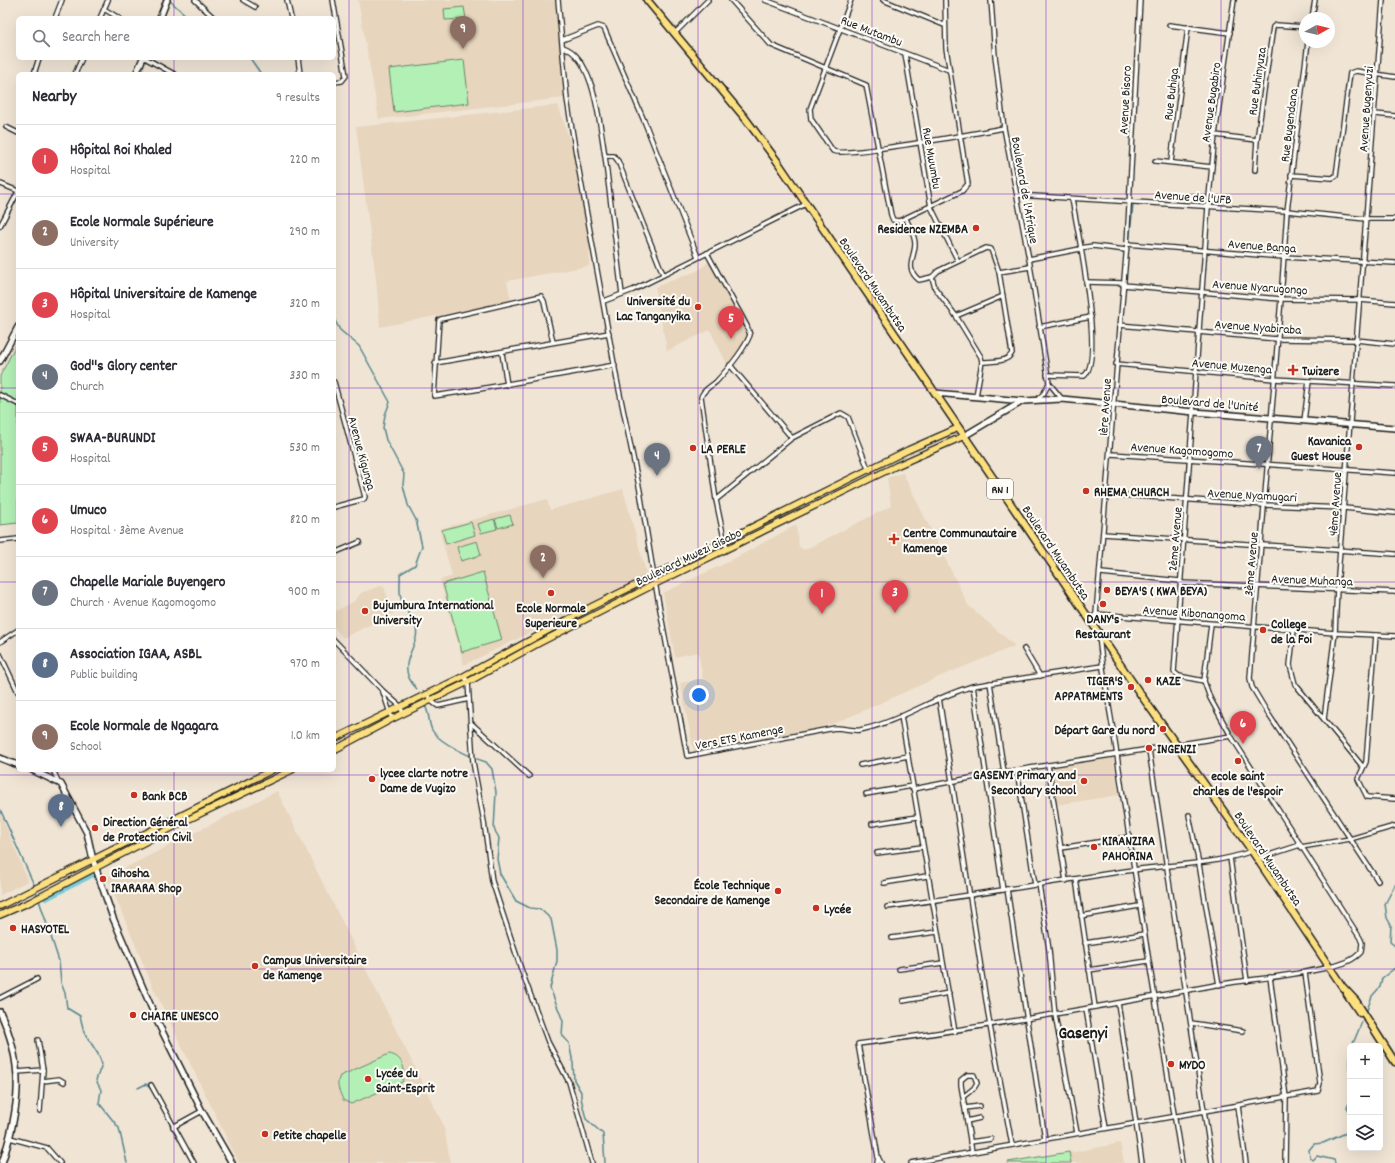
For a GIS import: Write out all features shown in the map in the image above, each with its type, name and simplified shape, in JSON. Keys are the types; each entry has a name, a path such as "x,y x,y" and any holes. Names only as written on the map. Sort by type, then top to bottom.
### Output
{"highway":[{"name":"Boulevard Mwambutsa","path":"647,0 745,118 806,204 1099,634 1252,851 1353,1004 1368,1021 1395,1062"}],"main road":[{"name":"Boulevard Mwezi Gisabo","path":"400,706 464,676 594,606 869,471 908,450 958,428"},
{"name":"Boulevard Mwezi Gisabo","path":"403,713 468,682 539,643 655,584 896,466 964,436"},
{"path":"791,509 795,516"},
{"path":"336,738 400,706"},
{"path":"336,749 403,713"},
{"path":"0,906 268,772"},
{"path":"0,915 30,902 96,867 288,772"},
{"path":"255,778 258,786"},
{"path":"17,898 20,906"}],"street":[{"path":"56,16 62,0"},
{"path":"101,16 108,0"},
{"path":"161,16 167,0"},
{"path":"195,0 212,16"},
{"path":"243,0 255,8"},
{"path":"287,0 291,16"},
{"path":"333,0 336,16"},
{"path":"558,0 567,99 609,333 640,491 655,584"},
{"path":"675,33 708,0"},
{"path":"731,0 771,45 866,85 891,215 893,220 899,221 931,207 962,191 967,186 968,181 944,26 945,0"},
{"name":"Rue Mutambu","path":"765,0 950,70"},
{"path":"851,0 810,109 811,119 833,151 836,153 878,149 1004,128"},
{"path":"883,0 944,26"},
{"name":"Boulevard de l'Afrique","path":"991,0 995,56 1004,128 1029,259 1048,383"},
{"name":"Avenue Bisoro","path":"1128,202 1140,0"},
{"name":"Avenue Bugabiro","path":"1208,207 1215,135 1234,0"},
{"path":"1313,12 1315,0"},
{"name":"Avenue Bugenyuzi","path":"1366,219 1376,114 1377,74 1383,0"},
{"path":"104,9 116,16"},
{"path":"336,18 346,76 342,81 336,82"},
{"path":"1169,25 1230,33"},
{"name":"Rue Buhinyuza","path":"1255,170 1273,27 1276,25 1299,27"},
{"path":"562,40 598,26 604,28 698,257"},
{"name":"Rue Buhiga","path":"1171,162 1188,28"},
{"path":"563,47 568,48 580,60 589,78 605,156 622,294"},
{"name":"Rue Bugendana","path":"1287,211 1307,48"},
{"name":"Rue Mwumbu","path":"905,54 931,207 958,261"},
{"path":"35,72 38,60"},
{"path":"76,72 81,60"},
{"path":"137,72 143,60"},
{"path":"148,60 170,72"},
{"path":"298,60 300,72"},
{"path":"1291,175 1332,178 1336,176 1348,75 1353,71 1395,77"},
{"path":"1376,114 1395,116"},
{"path":"6,127 16,132"},
{"path":"1215,135 1258,140"},
{"path":"605,156 614,156 618,161 664,274"},
{"path":"1155,161 1212,167"},
{"path":"1,184 16,191"},
{"path":"0,226 16,196"},
{"name":"Avenue de l'UFB","path":"1017,196 1287,211 1366,219 1395,219"},
{"path":"1047,375 1084,376 1088,373 1092,317 1072,199"},
{"name":"1ère Avenue","path":"1096,614 1101,573 1119,325 1127,244 1128,202"},
{"path":"604,301 664,274 806,204"},
{"name":"2ème Avenue","path":"1204,681 1175,675 1174,672 1206,251 1208,207"},
{"name":"3ème Avenue","path":"1287,211 1278,339 1270,418 1262,546 1250,672 1252,687 1378,881"},
{"path":"906,219 915,245 910,259 915,277 919,280 932,277 934,274 958,261 989,248 992,249 999,272 1012,353 1011,356 1002,361 982,362"},
{"name":"4ème Avenue","path":"1324,719 1335,633 1349,425 1366,219"},
{"name":"Avenue Banga","path":"1127,244 1284,257 1395,262"},
{"path":"1029,259 1094,246 1126,250"},
{"path":"707,253 747,326 750,336 730,365 715,383 702,393 701,397 716,500 724,543 728,549"},
{"path":"999,272 1030,267"},
{"path":"932,277 935,288 956,316 982,362 976,396"},
{"name":"Avenue Nyarugongo","path":"1086,282 1123,284 1281,299 1360,300 1395,303"},
{"path":"553,342 544,301 543,298 538,295 439,320 435,363 435,397 615,365"},
{"path":"956,316 1003,296"},
{"path":"1040,327 1092,317"},
{"name":"Avenue Nyabiraba","path":"1119,325 1278,339 1356,340 1395,344"},
{"path":"0,361 3,350 16,330"},
{"path":"435,363 502,353 553,342 609,333"},
{"path":"502,353 507,385"},
{"name":"Avenue Muzenga","path":"1116,364 1274,379 1395,386"},
{"path":"730,365 792,438"},
{"path":"1304,421 1309,381"},
{"path":"1037,400 1044,392 1048,383 1062,399"},
{"name":"Avenue Kigunga","path":"336,389 365,496 364,500 336,507"},
{"name":"Boulevard de l'Unité","path":"935,393 1024,401 1062,399 1194,412 1395,428"},
{"path":"0,395 16,403"},
{"name":"Boulevard de l'Unité","path":"964,436 1024,401"},
{"path":"716,500 792,438 838,414 845,414 869,471"},
{"name":"Avenue Kagomogomo","path":"1110,454 1395,473"},
{"name":"Avenue Nyamugari","path":"1107,494 1264,505 1344,508 1395,513"},
{"path":"1104,534 1262,546 1340,549 1395,554"},
{"path":"0,541 16,539"},
{"path":"336,552 360,542"},
{"name":"Avenue Muhanga","path":"1101,573 1180,582 1258,587 1337,588 1395,592"},
{"name":"Vers ETS Kamenge","path":"655,584 688,756 835,728 859,730 901,716"},
{"path":"1090,620 1096,614"},
{"name":"Avenue Kibonangoma","path":"1096,614 1211,624 1395,636"},
{"path":"881,1163 878,1157 858,1044 955,1032 1154,996 1305,972 1345,963 1358,955 1362,949 1362,943 1332,892 1300,846 1231,736 1210,698 1204,681 1211,624"},
{"path":"1294,630 1290,665 1292,679 1363,767"},
{"path":"0,642 16,631"},
{"path":"1099,634 1102,666 1117,754 1139,906 1182,1163"},
{"path":"1376,635 1366,762 1358,779 1367,797 1395,799"},
{"path":"336,642 383,691 400,706 403,713"},
{"path":"1024,649 1040,676"},
{"path":"0,654 16,688"},
{"path":"955,1032 931,901 901,716 939,698 973,686 1102,666"},
{"path":"464,676 468,682 475,778 484,822 489,867 494,889 548,1042 569,1082 592,1163"},
{"path":"990,684 1004,772"},
{"path":"973,686 1044,1139"},
{"path":"383,691 388,712 392,719"},
{"path":"425,694 428,702 438,706 469,699"},
{"path":"939,698 953,780 990,1026 1012,1145"},
{"path":"471,723 529,776"},
{"path":"866,794 912,788 986,774 1231,736"},
{"path":"1148,750 1187,991 1212,1163"},
{"path":"860,765 908,756"},
{"path":"0,758 16,764"},
{"path":"1048,765 1066,881"},
{"path":"1017,770 1049,950 1056,1014 1077,1133"},
{"path":"37,772 58,781"},
{"path":"54,772 87,833 93,860 113,918 158,1023 202,1111 232,1163"},
{"path":"1189,814 1200,864 1219,985"},
{"path":"872,824 917,817"},
{"path":"1257,859 1300,846 1350,839 1395,826"},
{"path":"1061,848 1129,837"},
{"path":"877,853 922,847"},
{"path":"887,908 970,894 1134,870 1200,864 1230,858 1252,851"},
{"path":"1230,858 1247,981"},
{"path":"884,883 927,876"},
{"path":"1076,879 1095,1007"},
{"path":"1081,916 1139,906"},
{"path":"892,938 937,932"},
{"path":"1085,943 1144,934"},
{"path":"1089,970 1148,961"},
{"path":"899,969 943,963"},
{"path":"911,1163 1077,1133 1315,1093 1320,1088 1305,972"},
{"path":"1270,978 1286,1097 1285,1163"},
{"path":"0,998 37,979"},
{"path":"904,1001 949,993"},
{"path":"1118,1003 1142,1163"},
{"path":"1086,1009 1106,1128"},
{"path":"0,1012 13,1043 18,1072 17,1105 10,1138 2,1163"},
{"path":"1191,1022 1243,1031"},
{"path":"38,1040 43,1070 40,1111"},
{"path":"18,1072 43,1070"},
{"path":"963,1096 974,1088 977,1083 974,1075 967,1075 961,1080 963,1096 970,1142 972,1152"},
{"path":"43,1081 62,1079 64,1082"},
{"path":"151,1085 194,1163"},
{"path":"965,1108 980,1106"},
{"path":"1238,1106 1246,1163"},
{"path":"173,1126 202,1111"},
{"path":"967,1121 980,1118"},
{"path":"10,1138 47,1148 60,1163"},
{"path":"970,1142 992,1139"},
{"path":"877,1163 878,1157"}],"shaded area":[{"path":"358,0 556,0 564,98 379,119"},
{"path":"558,105 574,154 590,236 589,266 507,281 511,301 380,327 376,279 356,127"},
{"name":"Université du Lac Tanganyika","path":"712,259 741,315 743,314 750,331 746,341 727,364 710,330 667,351 655,287 699,270"},
{"path":"903,473 968,605 1015,646 941,676 838,722 786,736 694,752 680,683 703,679 698,652 675,657 663,593 728,562 796,525 799,547 804,550 891,506 887,478"},
{"path":"623,489 646,572 645,576 464,665 440,580 452,576 439,529 547,499 550,510"},
{"name":"Bujumbura International University","path":"383,585 394,613 343,638 336,629 336,611 353,602 361,593"},
{"name":"GASENYI Primary and Secondary school","path":"1113,757 1119,795 1056,805 1050,767"},
{"name":"Campus Universitaire de Kamenge","path":"277,791 443,1124 451,1163 239,1163 154,990 107,877"},
{"path":"0,812 28,881 0,895"},
{"path":"1120,1143 1124,1163 1071,1163 1069,1153"}],"green space":[{"path":"464,7 466,19 445,20 444,9"},
{"path":"464,60 469,103 394,112 389,69"},
{"path":"16,345 16,523 0,525 0,376"},
{"path":"510,515 513,524 498,528 495,519"},
{"path":"494,519 497,529 481,533 478,524"},
{"path":"471,522 475,535 446,544 442,530"},
{"path":"477,541 481,555 461,561 457,547"},
{"path":"483,572 502,640 462,652 443,584"},
{"path":"389,1054 398,1058 403,1065 404,1073 402,1082 351,1104 343,1100 338,1085 340,1076"},
{"path":"1069,1152 1071,1163 1008,1163 1008,1162"}],"waterway":[{"path":"169,0 187,16"},
{"path":"251,60 260,72"},
{"path":"1125,283 1133,205"},
{"path":"336,323 340,330 359,346 390,402 385,415 383,428 386,440 404,474 403,485 408,505 416,520 422,546 415,565 400,574 401,598 414,621 416,628 415,642 409,656 407,672 410,680 417,689"},
{"path":"425,706 432,730 436,735 449,745 486,762 492,769 496,792 494,829 499,838 497,859 500,874 516,901 530,908 540,909 551,919 557,950 557,961 550,988 563,1021 562,1035 569,1043 573,1063 574,1080 581,1092 586,1119 603,1134 605,1163"},
{"path":"0,809 35,887"},
{"path":"46,899 91,876"},
{"path":"94,876 102,893"},
{"path":"1395,885 1385,904 1387,918 1391,925 1390,942 1395,946"},
{"path":"36,891 59,961 61,983 65,993 67,1008 80,1016 84,1032 98,1054 102,1064 96,1080 101,1090 99,1103 119,1128 127,1163"},
{"path":"1366,1013 1372,996 1380,987 1382,978 1395,968"},
{"path":"1353,1043 1364,1017"},
{"path":"166,1044 186,1084"},
{"path":"138,1088 146,1084 152,1090"},
{"path":"210,1129 228,1163"},
{"path":"1335,1163 1334,1160 1317,1156 1313,1160 1310,1158 1309,1150 1314,1144 1323,1143 1346,1133 1347,1131"}],"place":[{"name":"Ecole Normale de Ngagara","path":"463,49"},
{"name":"Residence NZEMBA","path":"976,228"},
{"name":"Université du Lac Tanganyika","path":"698,307"},
{"name":"SWAA-BURUNDI","path":"731,339"},
{"name":"Twizere","path":"1293,370"},
{"name":"Kavanica Guest House","path":"1359,447"},
{"name":"LA PERLE","path":"693,448"},
{"name":"Chapelle Mariale Buyengero","path":"1259,469"},
{"name":"God''s Glory center","path":"657,476"},
{"name":"RHEMA CHURCH","path":"1086,491"},
{"name":"Centre Communautaire Kamenge","path":"894,539"},
{"name":"Ecole Normale Supérieure","path":"543,578"},
{"name":"BEYA'S ( KWA BEYA)","path":"1107,590"},
{"name":"Ecole Normale Superieure","path":"551,593"},
{"name":"DANY's Restaurant","path":"1103,604"},
{"name":"Bujumbura International University","path":"365,611"},
{"name":"Hôpital Universitaire de Kamenge","path":"895,613"},
{"name":"Hôpital Roi Khaled","path":"822,614"},
{"name":"College de la Foi","path":"1263,630"},
{"name":"KAZE","path":"1148,680"},
{"name":"TIGER'S APPATRMENTS","path":"1131,687"},
{"name":"Départ Gare du nord","path":"1163,729"},
{"name":"Umuco","path":"1243,744"},
{"name":"INGENZI","path":"1149,748"},
{"name":"ecole saint charles de l'espoir","path":"1238,761"},
{"name":"lycee clarte notre Dame de Vugizo","path":"372,779"},
{"name":"GASENYI Primary and Secondary school","path":"1084,781"},
{"name":"Bank BCB","path":"134,795"},
{"name":"Association IGAA, ASBL","path":"61,827"},
{"name":"Direction Général de Protection Civil","path":"95,828"},
{"name":"KIRANZIRA PAHORINA","path":"1094,847"},
{"name":"Gihosha IRARARA Shop","path":"103,879"},
{"name":"École Technique Secondaire de Kamenge","path":"778,891"},
{"name":"Lycée","path":"816,908"},
{"name":"HASYOTEL","path":"13,928"},
{"name":"Campus Universitaire de Kamenge","path":"255,966"},
{"name":"CHAIRE UNESCO","path":"133,1015"},
{"name":"MYDO","path":"1171,1064"},
{"name":"Lycée du Saint-Esprit","path":"368,1079"},
{"name":"Petite chapelle","path":"265,1134"}],"district":[{"name":"Gasenyi","path":"1083,1032"}]}
